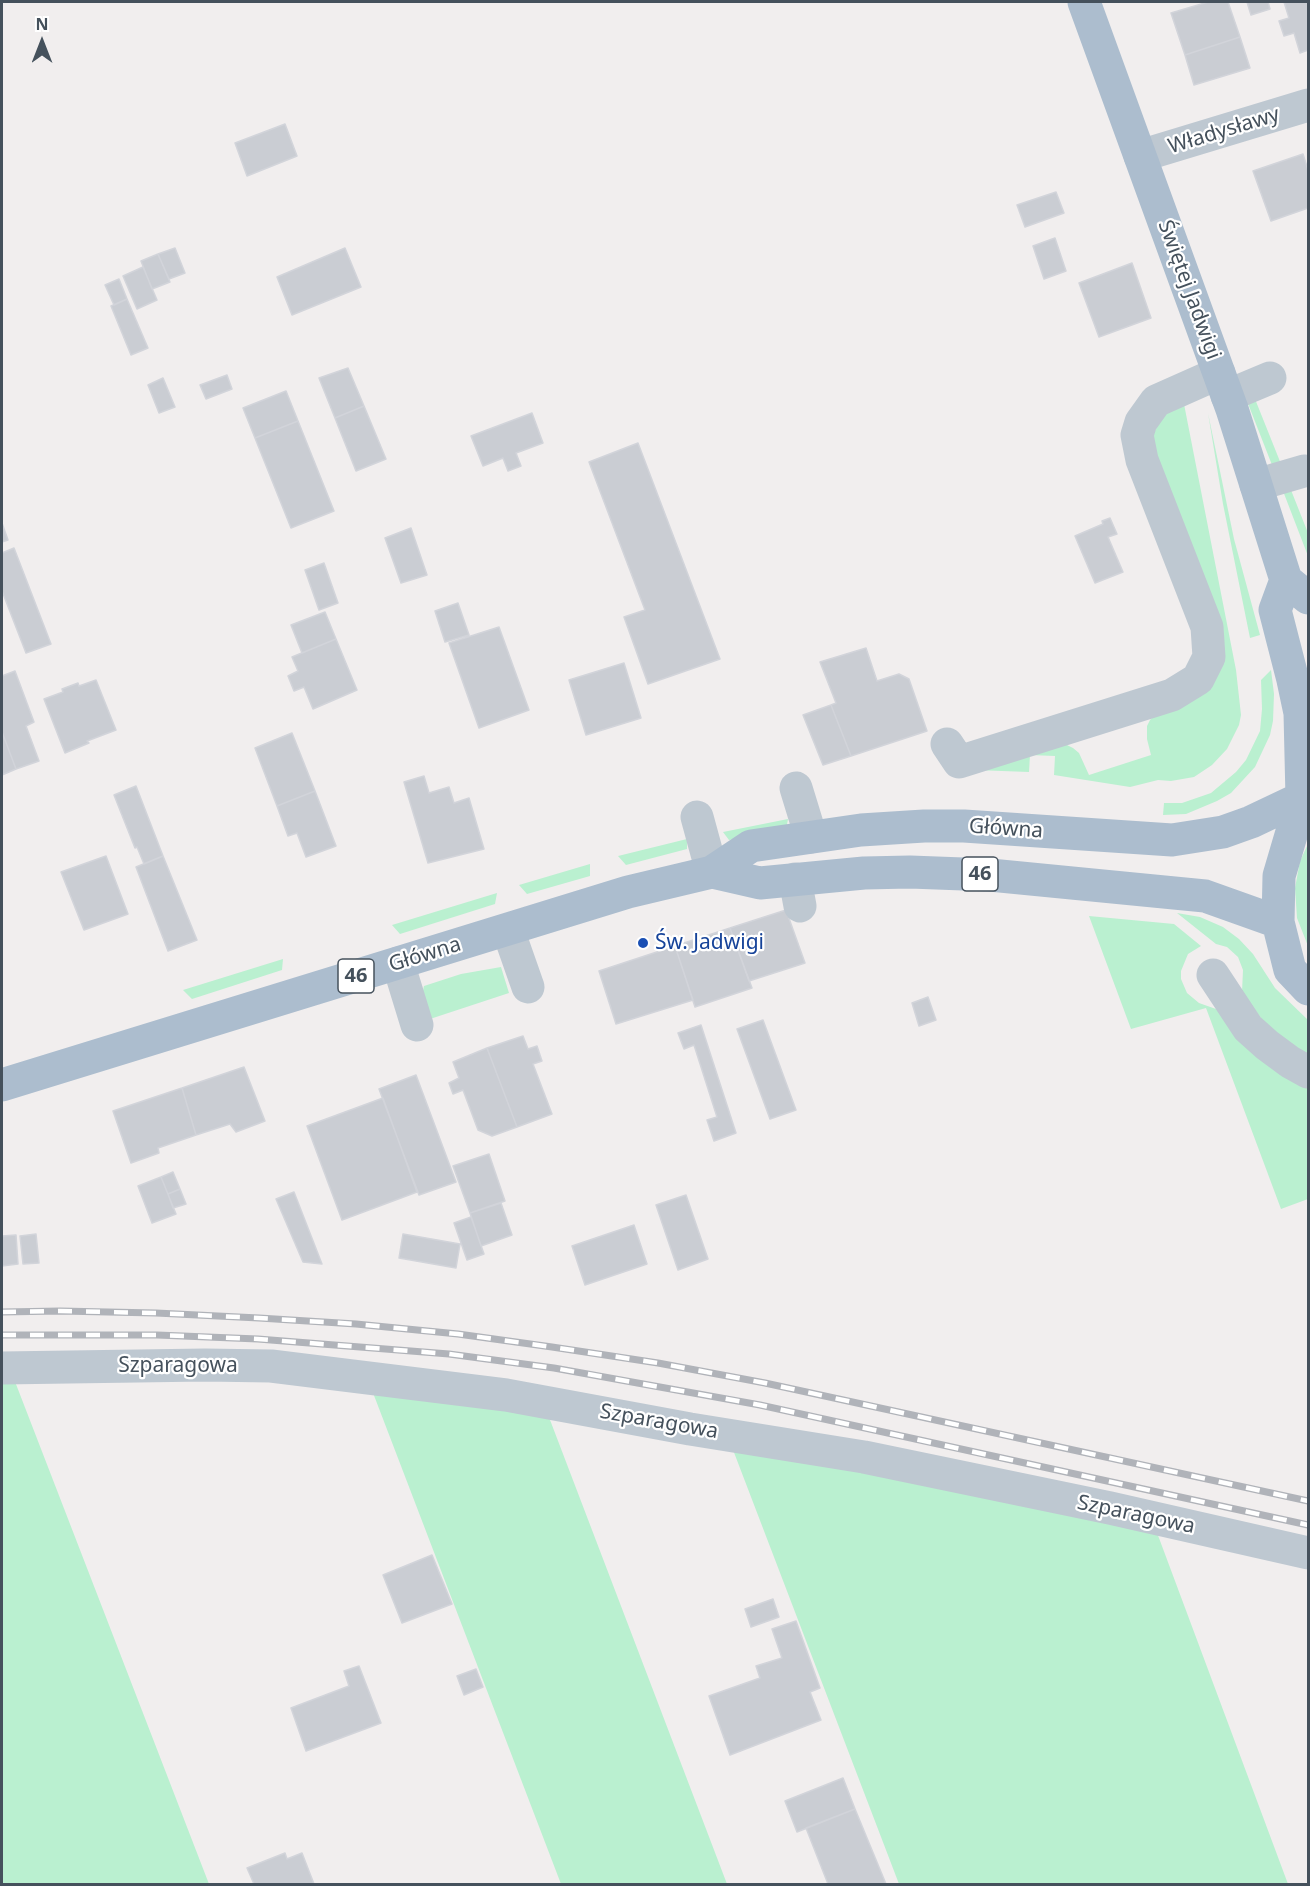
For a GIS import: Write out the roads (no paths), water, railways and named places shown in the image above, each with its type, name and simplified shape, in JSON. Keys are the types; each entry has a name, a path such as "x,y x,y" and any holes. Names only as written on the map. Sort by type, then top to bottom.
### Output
{"main road":[{"name":"Świętej Jadwigi","path":"1084,2 1223,384 1256,485 1297,589 1275,610 1300,713 1305,796 1279,876 1278,922 1290,970 1308,989"},
{"name":"Główna","path":"2,1085 628,892 712,872 751,846 880,828 924,826 964,826 1172,840 1223,832 1251,822 1305,796"},
{"name":"Główna","path":"712,872 797,892 910,872 990,875 1205,896 1278,922"}],"street":[{"name":"Władysławy","path":"1140,156 1308,105"},
{"path":"948,744 959,762 1172,695 1198,679 1209,657 1207,627 1142,460 1137,435 1141,422 1156,402 1223,384 1270,378"},
{"path":"1256,485 1304,471"},
{"path":"796,788 811,837"},
{"path":"698,817 712,872"},
{"path":"508,930 528,987"},
{"path":"398,963 417,1025"},
{"path":"1212,975 1248,1028 1282,1057 1308,1072"},
{"name":"Szparagowa","path":"2,1368 271,1366 506,1395 690,1429 864,1457 1110,1508 1308,1553"}],"railway":[{"path":"2,1312 156,1313 356,1324 458,1334 552,1347 658,1363 765,1383 1308,1501"},
{"path":"2,1335 157,1335 258,1339 449,1354 554,1368 760,1405 1308,1525"}],"place":[{"name":"Św. Jadwigi","path":"643,943"}]}
